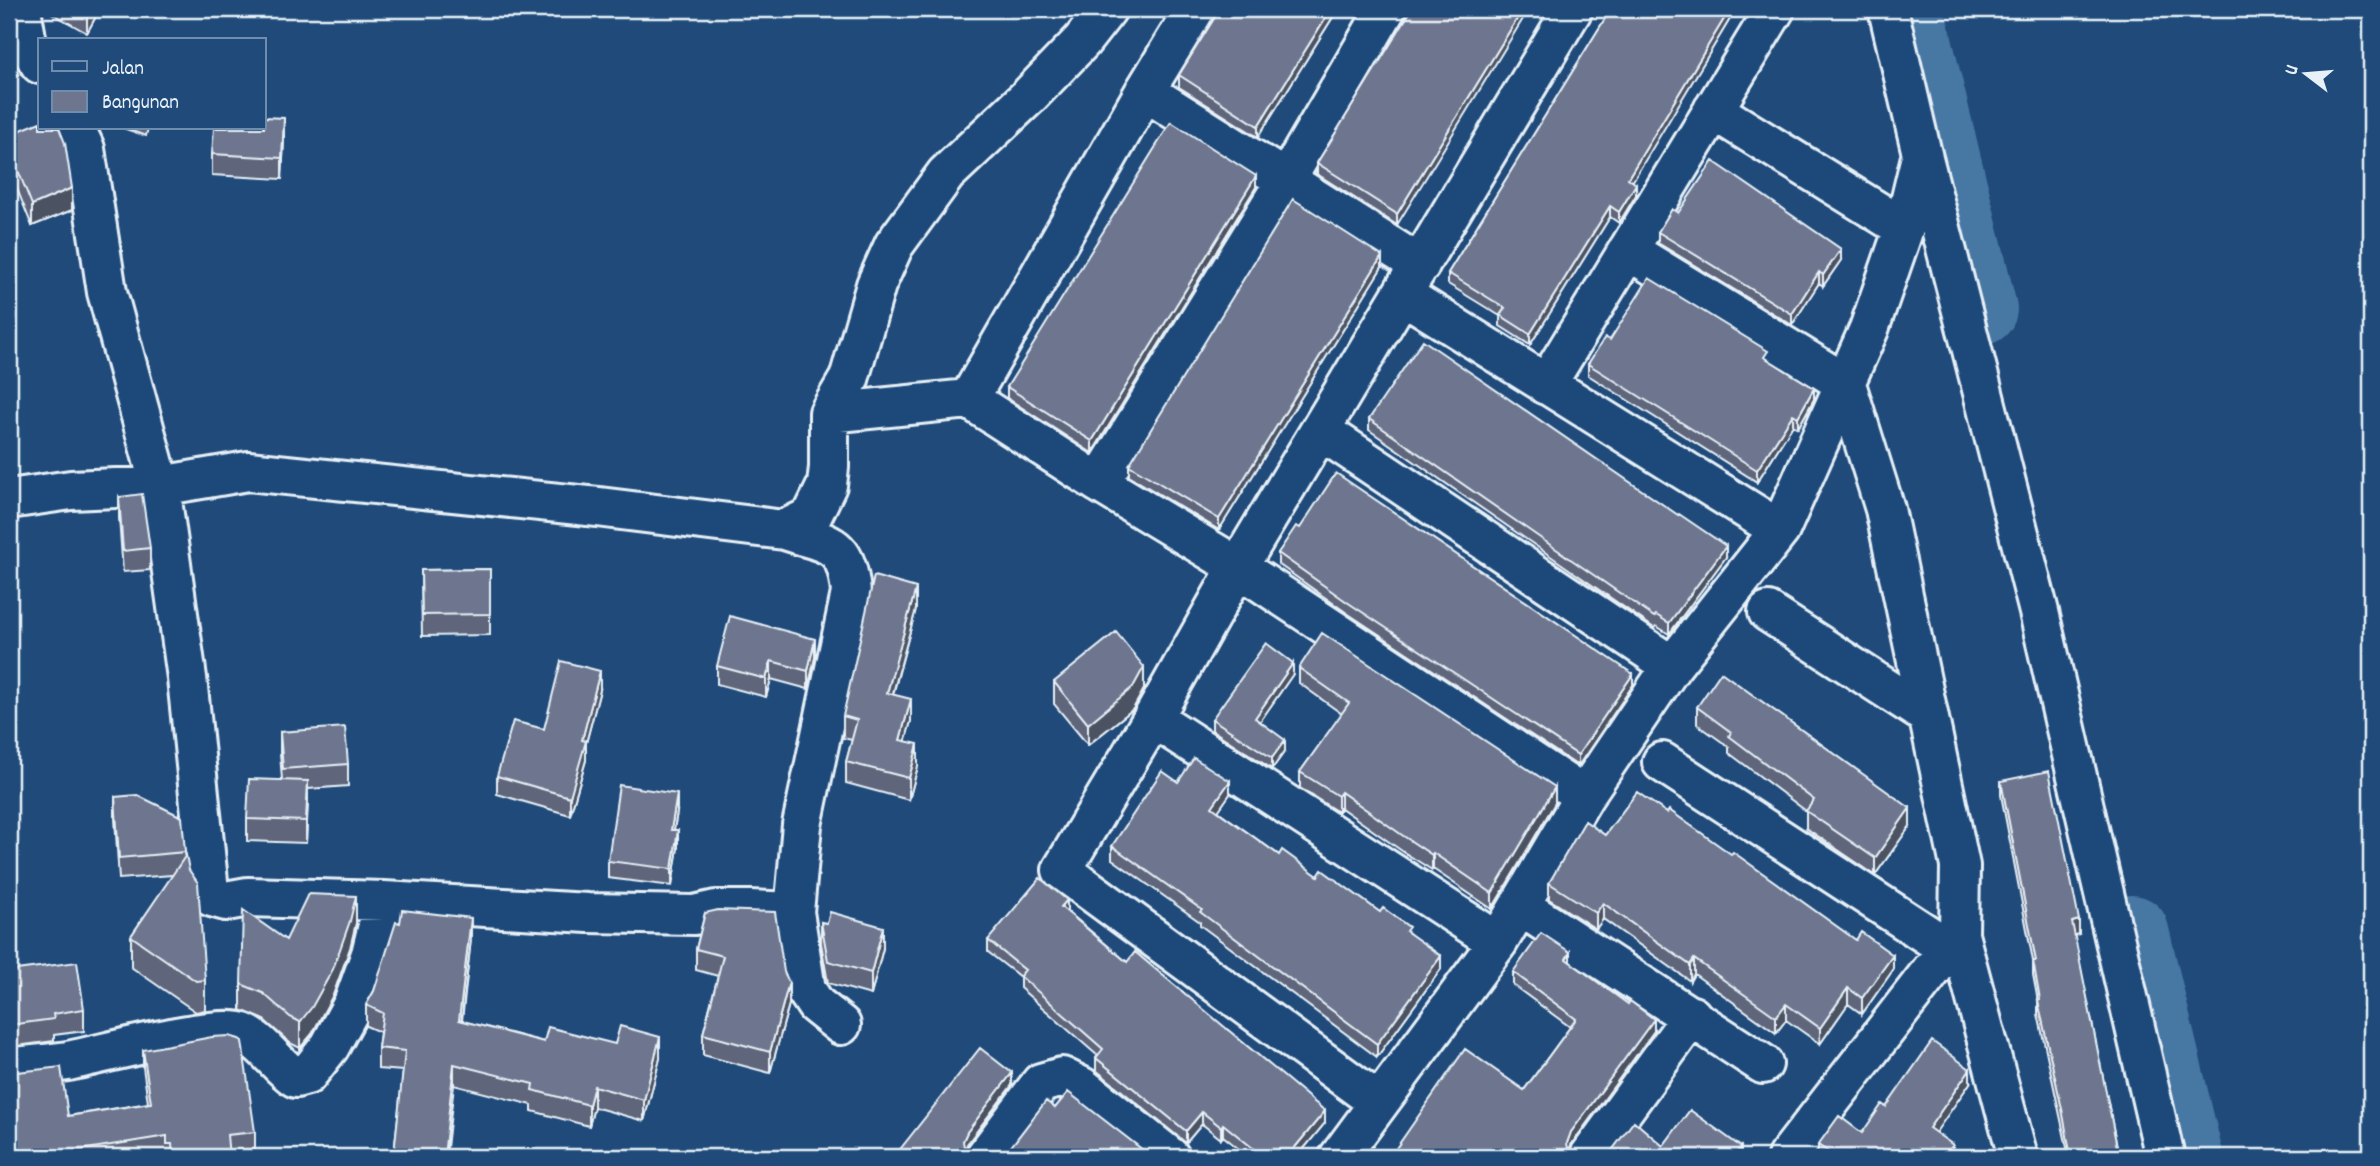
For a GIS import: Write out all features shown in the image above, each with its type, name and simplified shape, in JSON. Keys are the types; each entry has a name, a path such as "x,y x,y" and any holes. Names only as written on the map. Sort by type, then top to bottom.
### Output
{"street":[{"path":"20,9 27,43 38,61"},
{"path":"784,530 812,516 827,485 830,467 829,413 849,379 876,285 894,245 946,174 1028,97 1082,41 1107,9"},
{"path":"970,399 1145,91 1195,9"},
{"path":"1099,483 1286,180 1387,9"},
{"path":"1378,1102 1062,870 1153,718 1238,567 1573,9"},
{"path":"1546,385 1775,9"},
{"path":"1888,9 1922,154 2039,612 2165,1157"},
{"path":"1145,91 1286,180 1546,385 1780,530"},
{"path":"1713,110 1904,228"},
{"path":"76,130 85,149 107,292 160,486 187,678 209,891 212,897 226,901 248,897 384,901 588,913 694,915 716,910 794,912"},
{"path":"1339,1157 1498,942 1584,796 1672,666 1780,530 1869,329 1904,228 1922,154"},
{"path":"1628,250 1846,384 1885,509 1961,866 1954,942 2018,1157"},
{"path":"829,413 970,399 1099,483 1238,567 1584,796"},
{"path":"1320,430 1672,666"},
{"path":"9,499 71,490 160,486 248,471 598,507 784,530 836,548 848,568 851,593 803,825 794,912 806,990 816,1005 841,1026"},
{"path":"1768,611 1927,715"},
{"path":"1153,718 1498,942"},
{"path":"1662,762 1954,942"},
{"path":"9,1068 68,1060 195,1034 241,1032 264,1047 280,1067 296,1078 307,1075 330,1046 353,1004 371,954 384,901"},
{"path":"1520,906 1763,1064"},
{"path":"1787,1157 1954,942"},
{"path":"1589,1157 1692,1016"},
{"path":"985,1157 1041,1083 1062,1077 1082,1087 1170,1157"}],"building":[{"path":"1220,9 1331,9 1258,126 1179,75"},
{"path":"1412,9 1523,9 1397,214 1317,163"},
{"path":"1611,9 1730,9 1628,178 1636,184 1619,212 1610,206 1530,334 1500,315 1505,308 1448,273"},
{"path":"266,117 284,118 282,158 212,154 214,130 266,130"},
{"path":"1171,122 1256,176 1092,441 1007,387"},
{"path":"38,123 38,130 60,130 65,143 72,188 32,205 9,148 9,135"},
{"path":"1713,161 1841,249 1823,275 1819,272 1792,314 1658,232 1672,209 1678,213"},
{"path":"1293,199 1382,256 1219,519 1129,465"},
{"path":"1649,278 1768,351 1764,357 1814,388 1798,417 1793,414 1757,470 1588,364 1605,337 1610,340"},
{"path":"1423,340 1726,546 1669,623 1656,615 1654,617 1369,419"},
{"path":"1336,473 1633,674 1578,755 1347,602 1278,553 1296,526 1300,528"},
{"path":"142,494 150,548 123,551 119,497"},
{"path":"490,569 490,614 422,615 421,570"},
{"path":"874,576 916,588 887,693 911,699 900,740 918,744 909,778 846,762 857,720 843,716"},
{"path":"730,616 815,639 808,671 771,661 766,679 717,666"},
{"path":"1116,632 1144,667 1133,687 1088,724 1054,682"},
{"path":"1322,633 1555,787 1492,893 1341,792 1338,796 1300,772 1349,703 1299,668"},
{"path":"1266,643 1293,663 1255,718 1285,740 1272,758 1212,719"},
{"path":"561,661 600,671 582,740 586,741 570,797 497,776 513,721 544,729"},
{"path":"1721,672 1910,808 1875,858 1806,811 1814,800 1729,736 1731,732 1697,707"},
{"path":"345,727 348,764 283,769 280,732"},
{"path":"1194,758 1230,781 1212,807 1279,855 1282,850 1318,876 1322,870 1380,912 1383,908 1409,927 1406,931 1441,956 1377,1044 1200,912 1202,910 1112,846 1162,771 1178,782"},
{"path":"2049,771 2079,920 2072,922 2119,1157 2071,1157 2038,1001 2040,1000 2033,961 2036,961 2001,781"},
{"path":"249,779 308,781 306,821 247,819"},
{"path":"619,785 677,794 671,830 678,830 672,869 608,861"},
{"path":"1637,792 1667,813 1669,810 1731,854 1733,852 1856,940 1861,932 1893,955 1862,998 1848,988 1820,1028 1786,1004 1776,1017 1694,959 1690,965 1603,903 1596,913 1549,883 1585,821 1605,835"},
{"path":"137,795 182,817 185,852 119,858 115,797"},
{"path":"186,855 189,870 198,883 205,980 196,981 131,936"},
{"path":"1040,878 1067,900 1061,907 1127,962 1135,952 1325,1111 1287,1157 1264,1157 1223,1124 1221,1127 1202,1112 1186,1131 1096,1058 1103,1049 1020,976 1025,970 988,940"},
{"path":"308,894 356,896 333,969 312,1007 300,1022 290,1017 263,993 241,984 243,910 286,940"},
{"path":"402,910 471,918 459,1020 544,1042 548,1027 615,1044 620,1026 660,1037 644,1100 594,1086 589,1105 532,1090 533,1084 454,1064 444,1157 376,1157 376,1152 394,1153 405,1051 378,1048 383,1013 366,1005 374,991 396,922 400,923"},
{"path":"718,910 775,912 784,972 789,982 770,1052 703,1034 723,956 696,949 705,913"},
{"path":"830,912 883,927 871,973 828,961 821,922 827,923"},
{"path":"1541,933 1570,952 1566,959 1628,1004 1630,1001 1654,1019 1571,1132 1567,1143 1572,1157 1390,1157 1465,1049 1524,1090 1576,1019 1513,972"},
{"path":"77,962 84,1009 53,1014 54,1019 9,1025 9,971"},
{"path":"229,1036 242,1041 255,1132 227,1135 229,1157 173,1157 172,1144 167,1144 167,1136 74,1151 75,1157 13,1157 9,1132 9,1073 61,1067 68,1116 151,1103 143,1050"},
{"path":"1932,1041 1970,1069 1929,1128 1953,1145 1944,1157 1836,1157 1818,1145 1839,1116 1862,1133 1882,1104 1886,1107"},
{"path":"980,1048 1012,1073 967,1132 963,1141 968,1157 894,1157"},
{"path":"1068,1092 1152,1157 1003,1157 1046,1101 1055,1108"},
{"path":"1690,1110 1741,1147 1733,1157 1607,1157 1634,1121 1663,1146"}],"waterway":[{"path":"1907,9 1980,309"},
{"path":"2132,932 2186,1157"}]}
